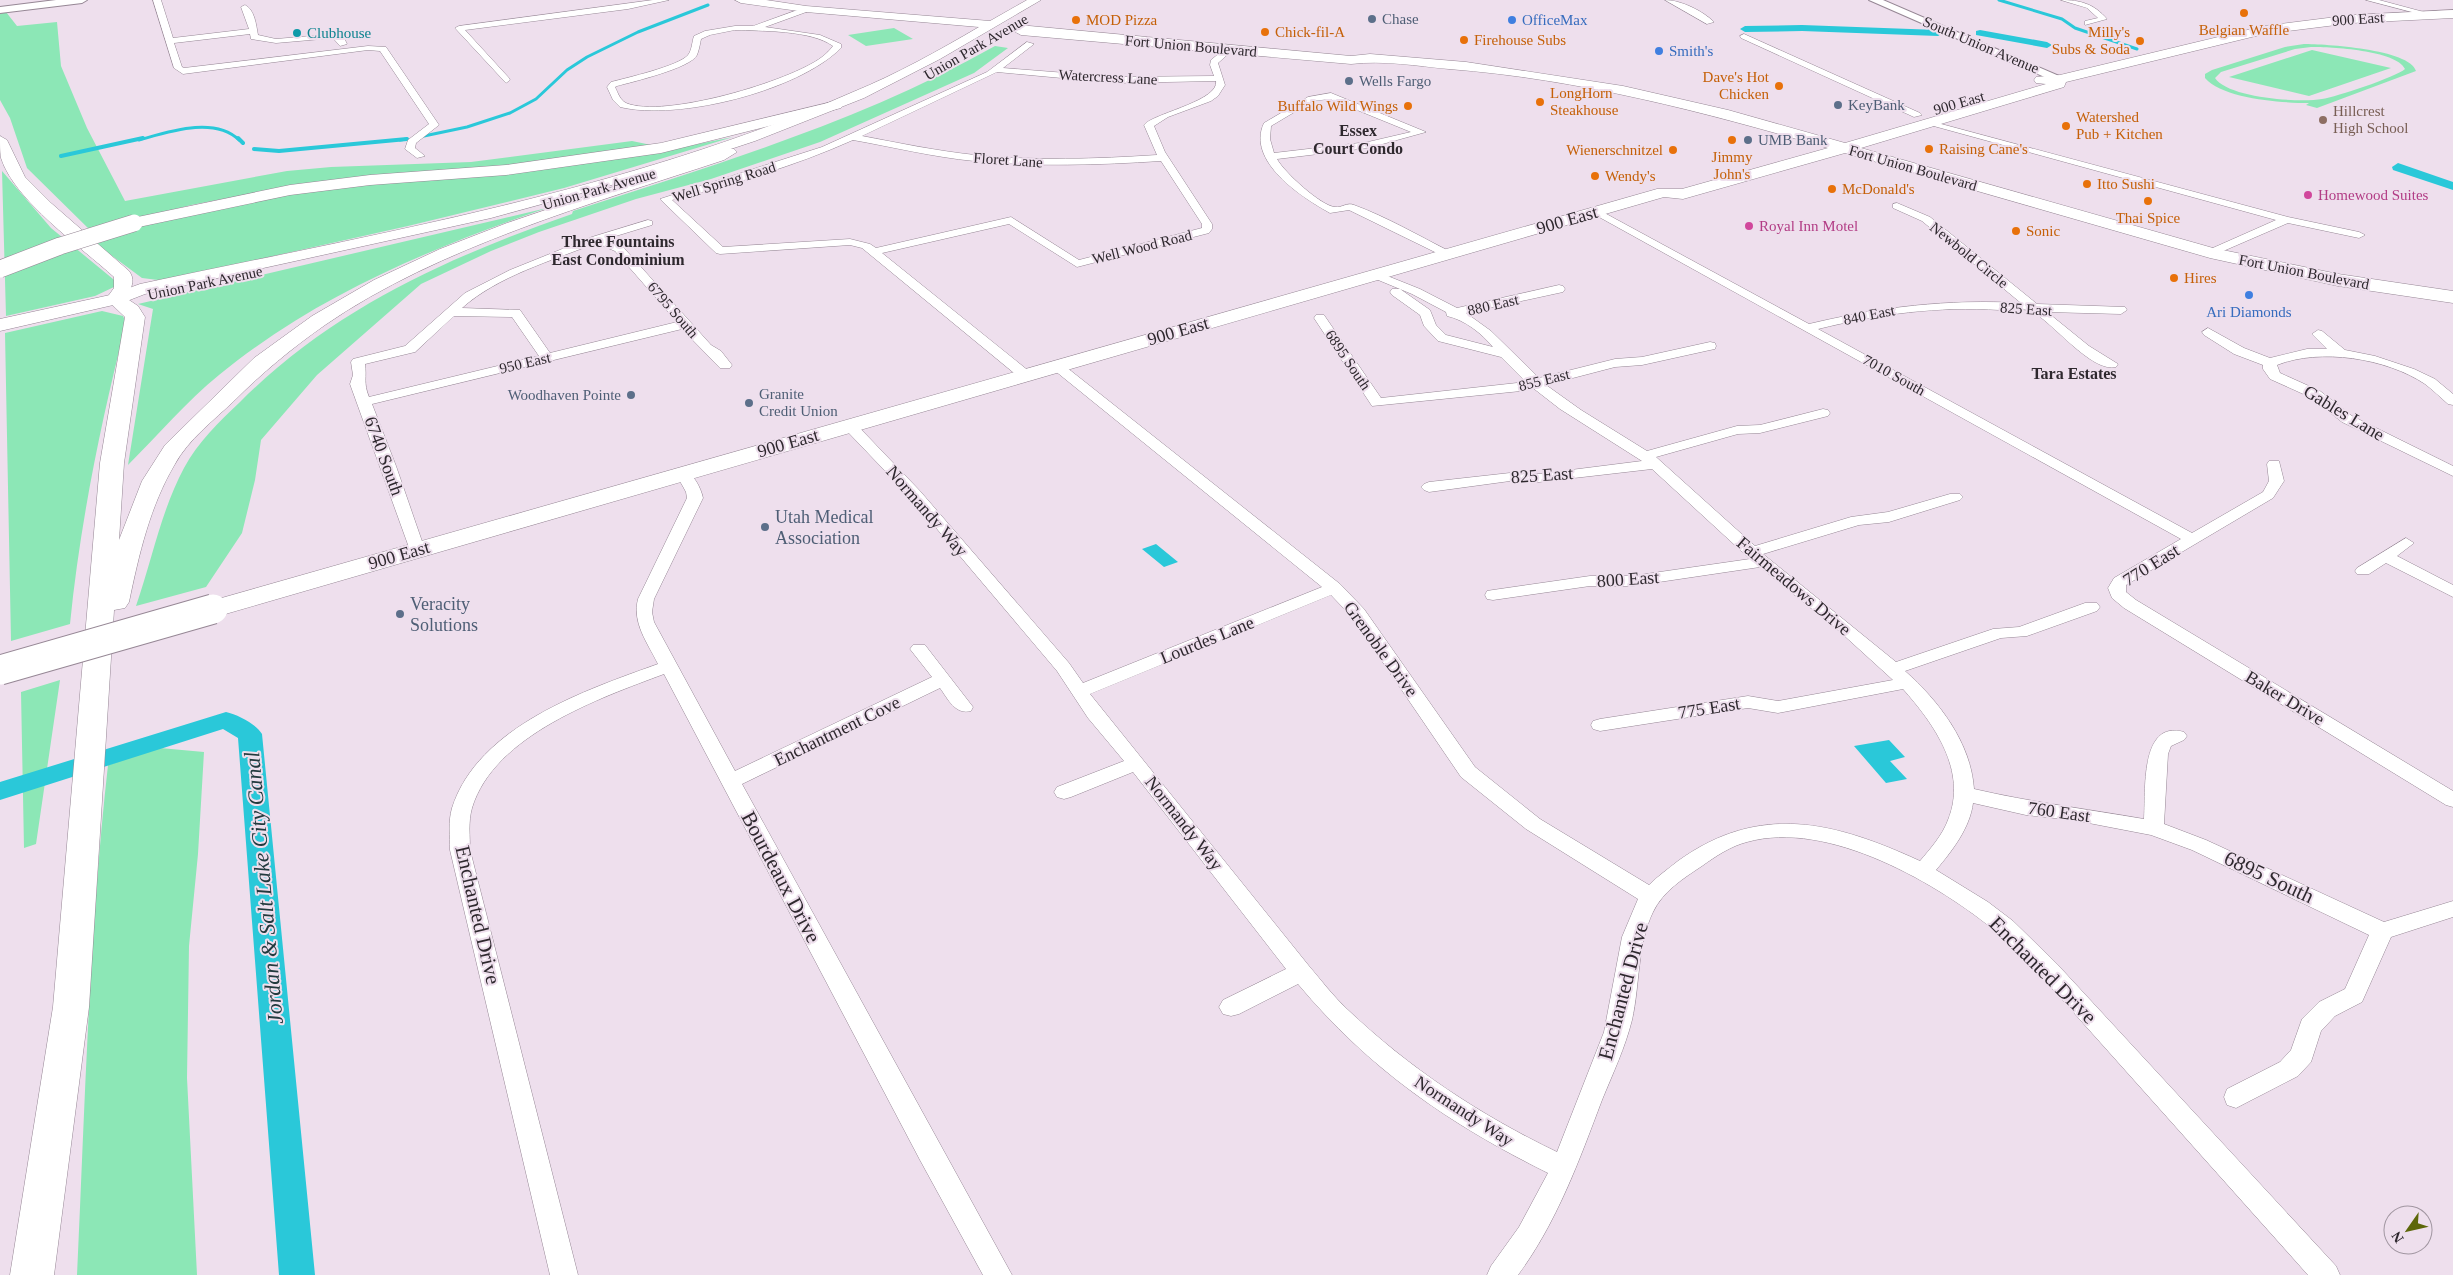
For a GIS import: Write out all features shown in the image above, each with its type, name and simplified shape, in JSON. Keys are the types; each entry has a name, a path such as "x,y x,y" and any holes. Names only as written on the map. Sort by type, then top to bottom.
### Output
{"main road":[{"name":"Fort Union Boulevard","path":"741,0 806,9 991,25 1010,32 1033,35 1082,36 1351,60 1370,58 1505,71 1623,90 1700,107 2210,253 2338,280 2453,297"},
{"name":"Union Park Avenue","path":"0,325 115,299 140,290 453,220 573,190 730,144 836,105 936,56 1035,0"},
{"name":"Union Park Avenue","path":"115,299 146,297 470,223 592,191 794,132 868,103 931,74 983,44 1010,32 1047,5"},
{"path":"936,20 1016,11"},
{"name":"900 East","path":"1663,192 1662,186 2041,80 2060,79 2264,30 2352,19 2453,14"},
{"name":"Fort Union Boulevard","path":"1010,32 1033,25 1354,53 1370,58"},
{"name":"900 East","path":"0,670 1663,192 1683,194 1934,123 2059,84 2060,79"},
{"path":"0,270 60,246 134,224 224,202 298,189 370,180 506,170 652,149 695,141 836,105"},
{"path":"0,140 18,179 45,207 124,275 123,288 115,299 131,310 135,317 112,463 71,1007 32,1275"},
{"path":"94,699 127,552 141,505 165,461 237,382 323,317 415,266 518,224 719,157 729,152"}],"street":[{"path":"0,10 82,0"},
{"path":"157,0 178,68 183,71 368,48 382,49 434,125 412,142 410,149 420,156"},
{"path":"506,80 459,28 574,12 628,7 665,0"},
{"path":"1669,0 1704,17 1710,22"},
{"name":"South Union Avenue","path":"1874,0 2060,79"},
{"path":"2065,0 2090,6 2102,20 2088,23"},
{"path":"2370,0 2431,15"},
{"path":"245,8 251,19 254,37 293,40 334,36 340,38 343,44"},
{"path":"755,28 806,9"},
{"path":"767,30 796,17 806,9"},
{"path":"574,12 581,19"},
{"path":"734,28 755,28 814,36 831,40 838,46 827,58 784,80 735,95 682,107 652,110 624,106 619,102 611,89 611,86 620,81 661,71 688,59 693,55 697,38 708,33 734,28"},
{"path":"170,41 252,31"},
{"path":"1744,36 1917,115"},
{"name":"Well Spring Road","path":"1025,376 874,252 860,243 850,242 720,251 665,199 769,168 853,137 998,70 1030,44"},
{"name":"Well Wood Road","path":"874,252 1011,220 1077,264 1205,231 1208,229 1207,224 1164,158 1149,125 1156,119 1191,106 1215,94 1220,88 1221,83 1214,69 1214,62 1230,49"},
{"name":"Watercress Lane","path":"998,70 1124,80 1218,78"},
{"path":"1269,157 1368,145 1421,132 1331,96 1311,99 1267,125 1265,150 1269,157 1300,191 1310,199 1334,211 1350,207 1447,254"},
{"path":"1934,123 2287,220 2359,236"},
{"name":"Floret Lane","path":"853,137 972,158 1013,162 1088,163 1164,158"},
{"name":"Newbold Circle","path":"1897,206 1926,220 2084,349 2111,364"},
{"name":"7010 South","path":"1595,212 2192,539"},
{"path":"2210,253 2287,220"},
{"path":"453,312 464,300 482,288 524,268 596,239 648,223"},
{"name":"6795 South","path":"596,239 616,246 706,348 716,354 725,365"},
{"name":"Fairmeadows Drive","path":"1375,275 1412,287 1492,336 1507,355 1535,382 1571,411 1649,460 1758,557 1866,645 1928,704 1946,727 1959,760 1964,794 1962,816 1954,833 1923,872"},
{"name":"Fairmeadows Drive","path":"1375,275 1426,313 1430,326 1442,338 1507,355"},
{"name":"880 East","path":"1426,313 1455,313 1560,289"},
{"name":"825 East","path":"1932,306 1987,306 2037,310 2121,310"},
{"name":"840 East","path":"1808,328 1866,314 1932,306"},
{"path":"453,312 516,313 547,358"},
{"name":"6740 South","path":"417,550 389,466 357,384 360,375 358,362 410,349 453,312"},
{"name":"6895 South","path":"1320,318 1376,403"},
{"name":"950 East","path":"363,402 686,324"},
{"name":"Gables Lane","path":"2208,332 2239,351 2270,363 2270,370 2275,376 2315,394 2348,419 2453,472"},
{"path":"2318,334 2340,353"},
{"name":"855 East","path":"1376,403 1521,386 1615,362 1642,361 1710,346"},
{"path":"2270,363 2278,358 2313,352 2340,353 2374,360 2427,380 2453,401"},
{"name":"Grenoble Drive","path":"1056,366 1334,588 1358,613 1468,772 1490,794 1516,813 1651,897"},
{"name":"825 East","path":"1429,487 1510,477 1538,478 1649,460 1737,430 1760,429 1823,413"},
{"name":"Normandy Way","path":"850,426 915,494 1001,597 1063,667 1095,714 1137,763 1301,972 1337,1014 1388,1060 1442,1100 1516,1145 1563,1168"},
{"name":"770 East","path":"2118,594 2116,588 2120,582 2275,489 2278,481 2274,464"},
{"name":"Bourdeaux Drive","path":"683,474 694,492 692,507 646,599 643,612 645,622 929,1152 998,1275"},
{"name":"800 East","path":"1493,595 1590,581 1632,581 1758,557 1857,520 1889,517 1954,497"},
{"path":"2363,571 2406,543"},
{"path":"2385,556 2453,592"},
{"name":"Lourdes Lane","path":"1080,691 1334,588"},
{"name":"Baker Drive","path":"2118,594 2130,604 2453,800"},
{"path":"1892,670 1999,633 2021,632 2091,607"},
{"path":"919,649 964,707"},
{"name":"Enchanted Drive","path":"564,1275 460,850 460,818 471,787 494,756 519,734 548,714 581,699 669,666"},
{"name":"Enchantment Cove","path":"730,782 943,679"},
{"name":"775 East","path":"1600,725 1748,702 1778,707 1906,683"},
{"path":"2154,828 2160,745 2166,739 2177,736"},
{"path":"1064,792 1137,763"},
{"name":"760 East","path":"1964,794 2026,808 2073,813 2154,828"},
{"name":"6895 South","path":"2154,828 2199,845 2382,931"},
{"name":"Enchanted Drive","path":"1500,1275 1530,1236 1563,1168 1610,1050 1622,1011 1634,930 1651,897 1674,875 1724,843 1754,833 1791,830 1834,836 1878,852 1923,872 1963,897 2005,927 2049,970 2326,1275"},
{"path":"2236,1097 2289,1069 2302,1055 2310,1026 2327,1010 2354,995 2382,931 2453,909"},
{"path":"1231,1007 1301,972"}],"green space":[{"path":"6,12 17,26 57,22 61,66 87,128 125,201 287,171 331,167 471,162 632,141 656,146 568,160 287,187 191,205 91,231 27,168 10,118 0,100 0,13"},
{"path":"894,28 913,39 866,46 848,35"},
{"path":"2314,44 2365,49 2399,58 2410,64 2416,71 2317,108 2306,105 2309,103 2269,101 2239,95 2225,91 2205,78 2205,74 2212,70 2285,47","holes":["2311,47 2347,49 2377,54 2399,63 2405,69 2390,77 2352,91 2312,100 2265,98 2234,90 2222,85 2215,78 2221,72 2295,49"]},
{"path":"995,46 1008,48 974,73 820,142 711,179 636,199 539,232 491,251 421,284 317,375 261,440 255,480 242,533 206,587 136,606 169,501 184,468 196,450 224,417 276,369 314,339 395,289 481,248 572,214 573,211 735,158 841,119 945,73"},
{"path":"2312,50 2391,68 2309,96 2229,77"},
{"path":"733,137 564,188 408,226 175,278 158,280 142,278 96,244 141,226 278,196 395,182 526,172 648,154"},
{"path":"2,171 51,228 116,282 114,287 95,296 6,316"},
{"path":"547,208 460,240 418,258 334,298 294,321 256,347 207,385 128,465 153,309 138,304"},
{"path":"102,311 123,316 126,323 92,473 79,548 70,624 11,641 5,333"},
{"path":"60,680 36,844 24,848 21,692"},
{"path":"160,748 204,752 198,854 189,946 187,1078 197,1275 77,1275 92,956 108,765"}],"water":[{"path":"1156,544 1178,562 1164,567 1142,549"},
{"path":"1889,740 1905,757 1890,761 1907,779 1886,783 1854,746"}],"waterway":[{"path":"1999,0 2062,19 2075,28 2137,49"},
{"path":"424,136 467,127 510,113 536,99 567,70 587,57 638,32 708,5"},
{"path":"1745,29 1802,28 1938,33"},
{"path":"1980,33 2047,45"},
{"path":"139,140 177,130 204,127 229,133 239,140"},
{"path":"61,156 143,138"},
{"path":"238,138 243,143"},
{"path":"254,149 279,151 407,139 400,140"},
{"path":"2398,167 2453,186"},
{"name":"Jordan & Salt Lake City Canal","path":"0,791 226,720 250,734 297,1275"}],"place":[{"name":"Belgian Waffle","path":"2244,13"},
{"name":"Chase","path":"1372,19"},
{"name":"MOD Pizza","path":"1076,20"},
{"name":"OfficeMax","path":"1512,20"},
{"name":"Chick-fil-A","path":"1265,32"},
{"name":"Clubhouse","path":"297,33"},
{"name":"Firehouse Subs","path":"1464,40"},
{"name":"Milly's Subs & Soda","path":"2140,41"},
{"name":"Smith's","path":"1659,51"},
{"name":"Wells Fargo","path":"1349,81"},
{"name":"Dave's Hot Chicken","path":"1779,86"},
{"name":"LongHorn Steakhouse","path":"1540,102"},
{"name":"KeyBank","path":"1838,105"},
{"name":"Buffalo Wild Wings","path":"1408,106"},
{"name":"Hillcrest High School","path":"2323,120"},
{"name":"Watershed Pub + Kitchen","path":"2066,126"},
{"name":"Jimmy John's","path":"1732,140"},
{"name":"UMB Bank","path":"1748,140"},
{"name":"Raising Cane's","path":"1929,149"},
{"name":"Wienerschnitzel","path":"1673,150"},
{"name":"Wendy's","path":"1595,176"},
{"name":"Itto Sushi","path":"2087,184"},
{"name":"McDonald's","path":"1832,189"},
{"name":"Homewood Suites","path":"2308,195"},
{"name":"Thai Spice","path":"2148,201"},
{"name":"Royal Inn Motel","path":"1749,226"},
{"name":"Sonic","path":"2016,231"},
{"name":"Hires","path":"2174,278"},
{"name":"Ari Diamonds","path":"2249,295"},
{"name":"Woodhaven Pointe","path":"631,395"},
{"name":"Granite Credit Union","path":"749,403"},
{"name":"Utah Medical Association","path":"765,527"},
{"name":"Veracity Solutions","path":"400,614"}],"district":[{"name":"Essex Court Condo","path":"1358,139"},
{"name":"Three Fountains East Condominium","path":"618,250"},
{"name":"Tara Estates","path":"2074,373"}]}
